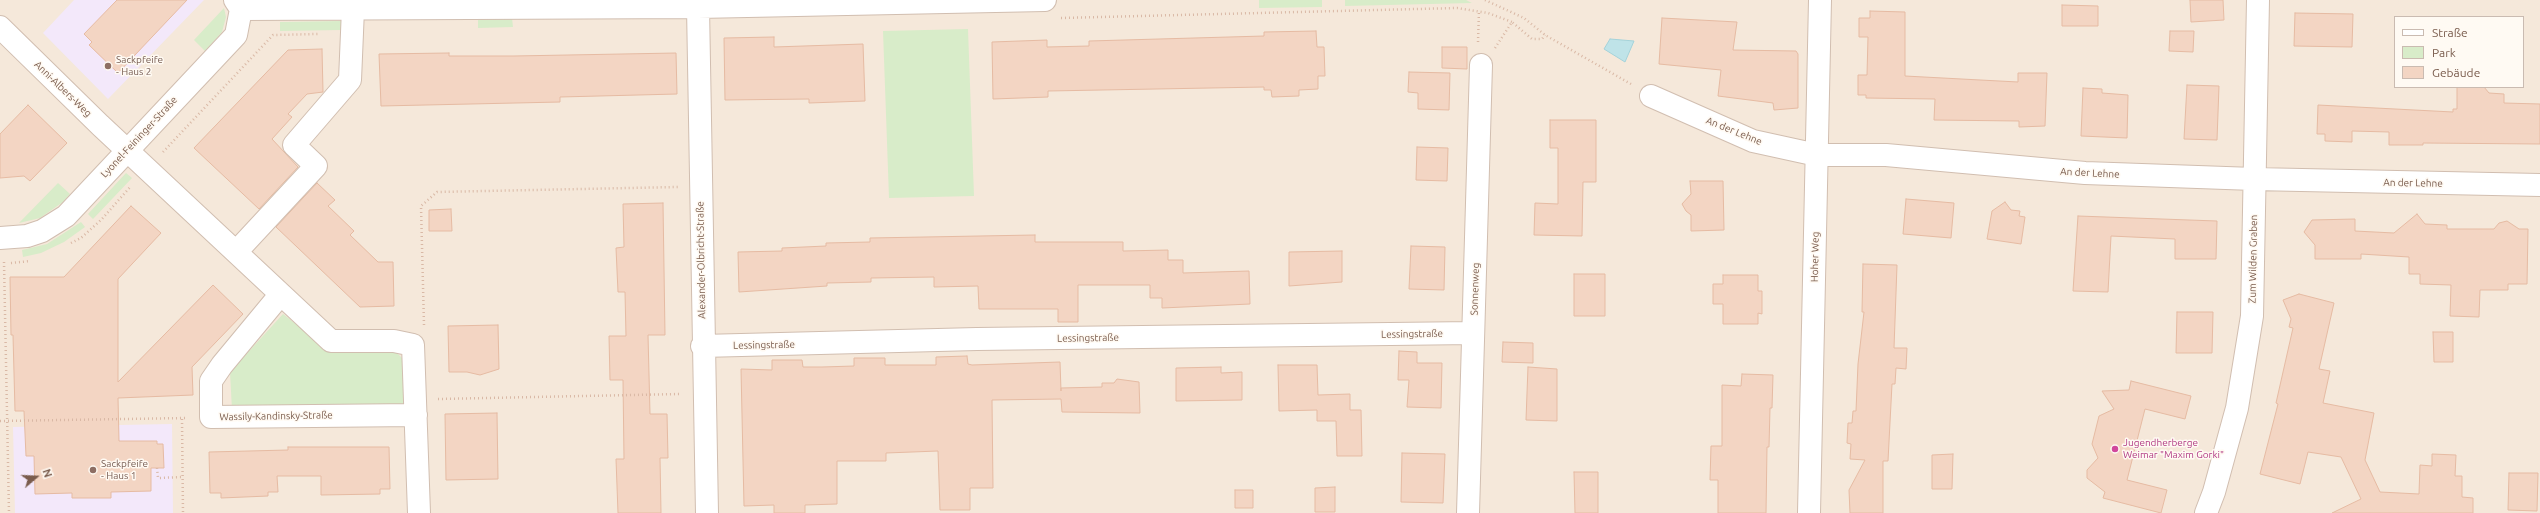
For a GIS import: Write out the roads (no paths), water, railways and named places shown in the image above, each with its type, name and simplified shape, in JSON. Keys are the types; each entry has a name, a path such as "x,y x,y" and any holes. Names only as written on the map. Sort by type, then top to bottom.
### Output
{"street":[{"path":"238,4 353,9 698,7 1045,0"},
{"name":"Hoher Weg","path":"1809,513 1820,0"},
{"name":"Zum Wilden Graben","path":"2206,513 2218,478 2243,378 2252,316 2258,0"},
{"name":"Lyonel-Feininger-Straße","path":"2,238 27,236 42,231 66,216 236,35 238,4"},
{"name":"Alexander-Olbricht-Straße","path":"698,7 702,346 707,513"},
{"path":"237,251 316,166 294,145 350,80 353,9"},
{"name":"Anni-Albers-Weg","path":"0,27 127,150"},
{"name":"Sonnenweg","path":"1468,513 1481,65"},
{"name":"An der Lehne","path":"1651,96 1753,141 1817,155 1886,156 2085,173 2254,180 2540,185"},
{"path":"127,150 237,251 280,295 331,341 394,341 413,345 419,513"},
{"name":"Wassily-Kandinsky-Straße","path":"280,295 222,365 211,381 211,417 415,407"},
{"name":"Lessingstraße","path":"702,346 970,339 1474,333"}],"water":[{"path":"1610,39 1634,41 1625,62 1604,49"}],"place":[{"name":"Sackpfeife - Haus 2","path":"108,66"},
{"name":"Jugendherberge Weimar \"Maxim Gorki\"","path":"2115,449"},
{"name":"Sackpfeife - Haus 1","path":"93,470"}]}
